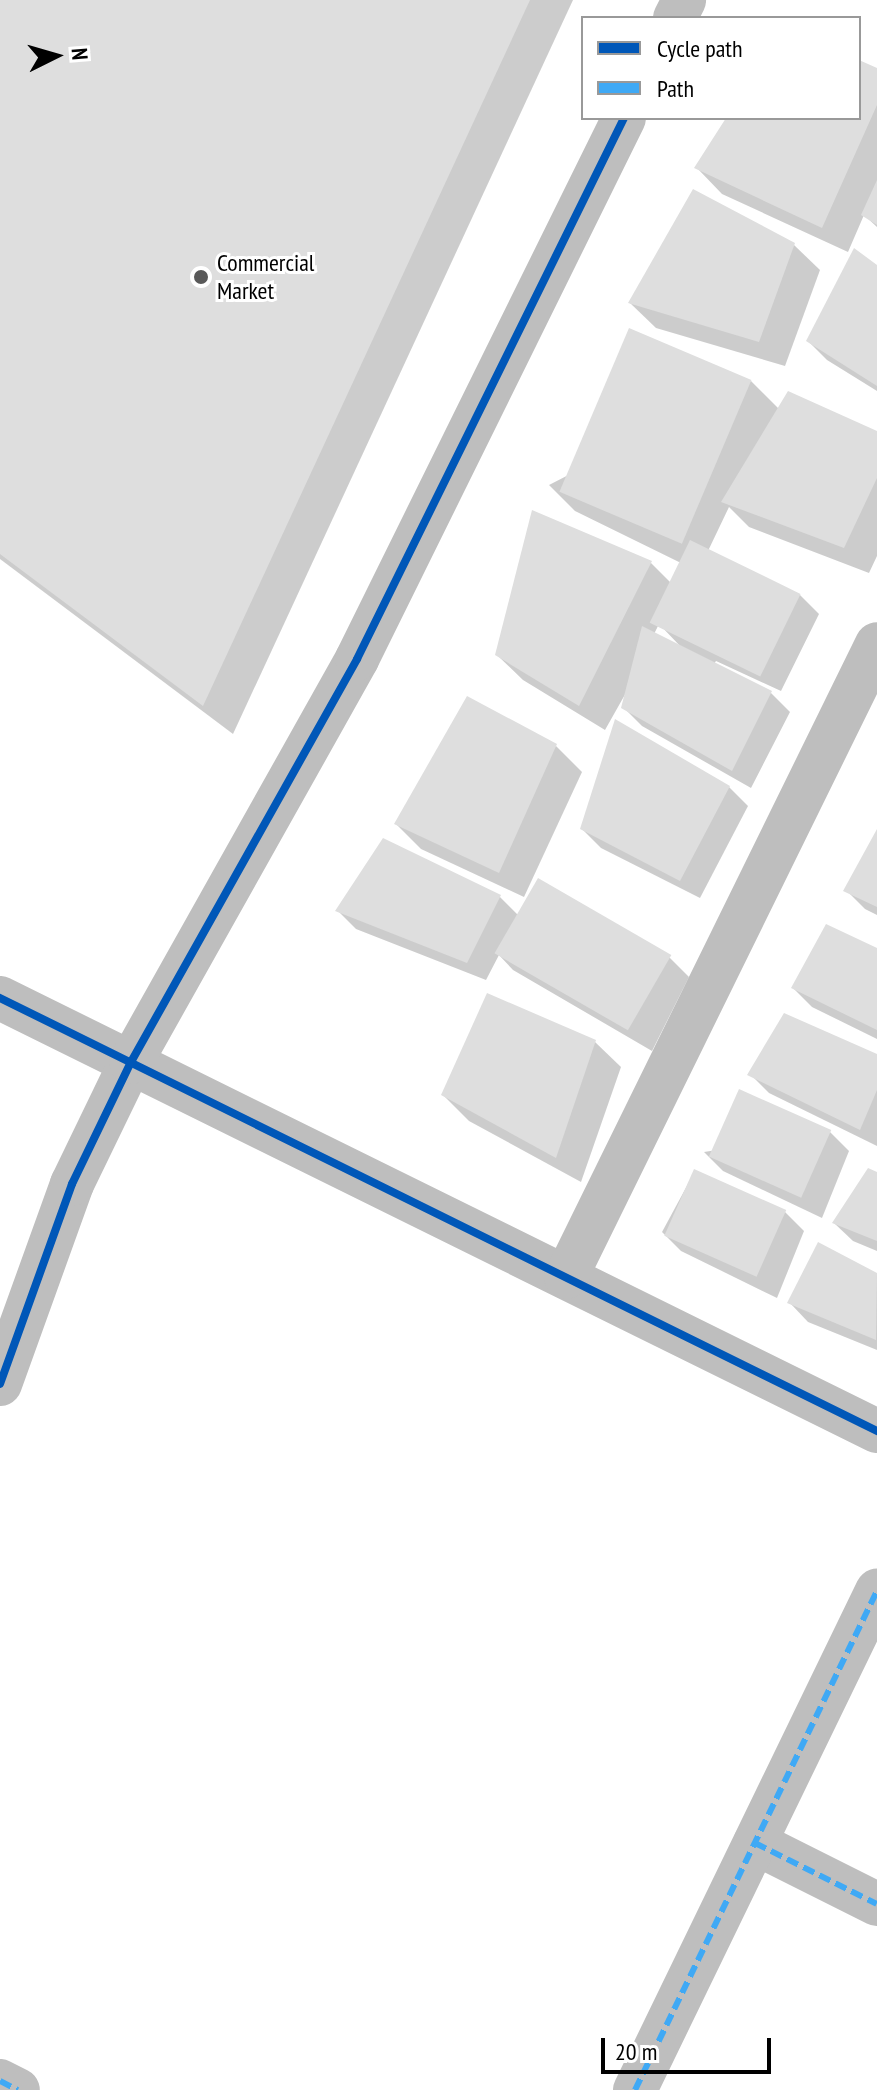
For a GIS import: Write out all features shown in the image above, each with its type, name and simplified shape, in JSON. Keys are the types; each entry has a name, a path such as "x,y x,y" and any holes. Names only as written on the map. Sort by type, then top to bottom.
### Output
{"street":[{"path":"0,1384 72,1184 131,1062 357,659 623,120"},
{"path":"566,1277 877,644"},
{"path":"0,998 877,1431"},
{"path":"635,2090 877,1591"},
{"path":"755,1843 877,1904"},
{"path":"0,2081 18,2090"}],"building":[{"name":"Commercial Market","path":"0,0 530,0 203,706 0,554"},
{"path":"861,61 877,68 877,105 822,228 694,168 725,120 861,120"},
{"path":"877,180 877,225 861,215"},
{"path":"693,189 795,243 759,342 628,303"},
{"path":"854,248 877,265 877,386 806,341"},
{"path":"629,328 751,380 682,544 559,492"},
{"path":"788,391 877,431 877,478 844,548 721,502"},
{"path":"532,510 652,561 579,706 495,655"},
{"path":"690,540 801,594 760,677 650,623"},
{"path":"642,626 772,691 732,771 621,708"},
{"path":"467,696 557,744 499,873 394,824"},
{"path":"615,719 730,786 680,881 580,829"},
{"path":"877,829 877,907 843,891"},
{"path":"383,838 501,895 467,963 335,911"},
{"path":"538,878 671,955 628,1030 494,953"},
{"path":"826,924 877,948 877,1030 791,988"},
{"path":"487,993 596,1040 556,1158 441,1095"},
{"path":"784,1013 877,1054 877,1090 860,1130 747,1075"},
{"path":"739,1089 831,1130 801,1198 709,1157"},
{"path":"868,1168 877,1172 877,1241 832,1223"},
{"path":"694,1169 786,1210 757,1277 664,1236"},
{"path":"818,1242 877,1273 876,1340 787,1303"}],"marked path":[{"path":"635,2090 877,1591"},
{"path":"755,1843 877,1904"},
{"path":"0,2081 18,2090"}],"cycle path":[{"path":"0,1384 72,1184 131,1062 357,659 623,120"},
{"path":"0,998 877,1431"}],"place":[{"name":"Commercial Market","path":"201,277"}]}
